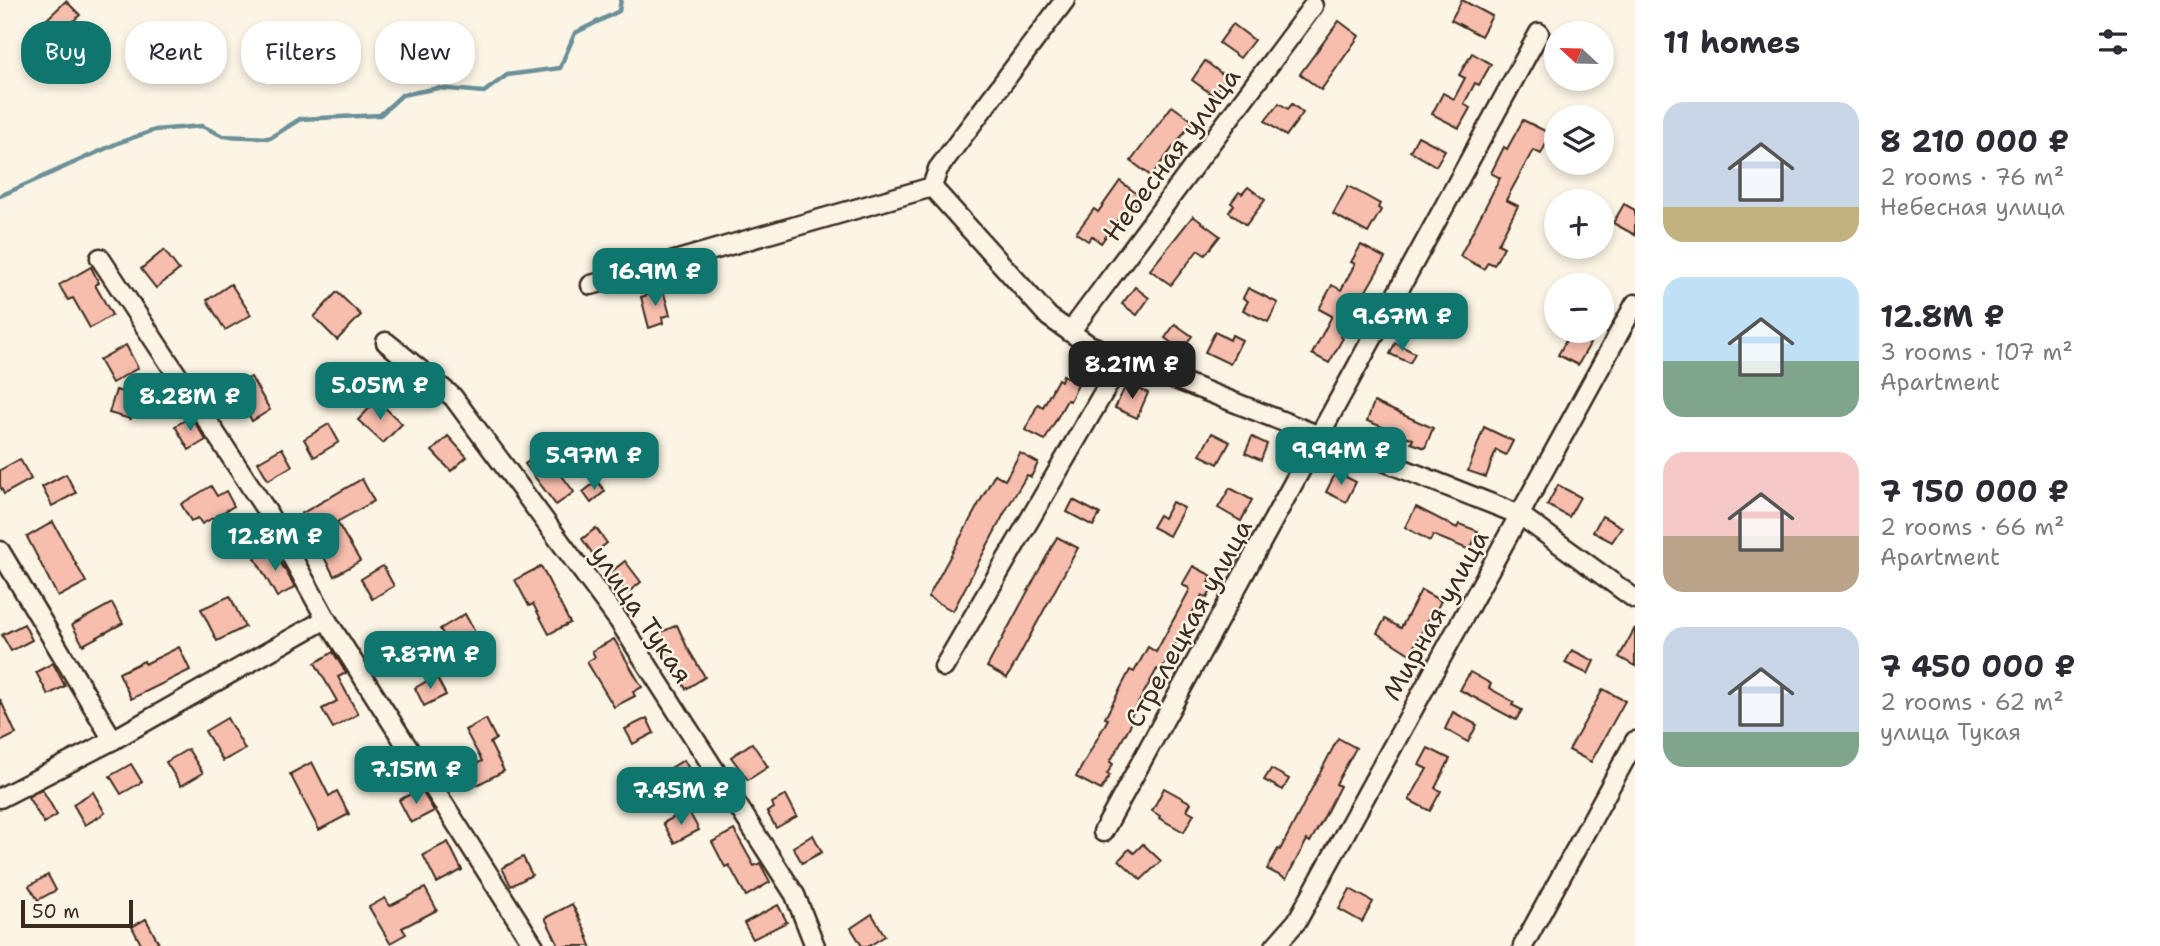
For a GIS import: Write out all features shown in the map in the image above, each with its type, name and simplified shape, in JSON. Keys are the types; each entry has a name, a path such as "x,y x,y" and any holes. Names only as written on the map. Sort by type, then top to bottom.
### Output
{"street":[{"path":"932,187 938,169 1065,0"},
{"name":"Небесная улица","path":"1070,332 1313,6"},
{"name":"Стрелецкая улица","path":"1103,832 1539,33"},
{"path":"591,285 932,187"},
{"path":"932,187 1049,317 1089,345 1520,515 1635,599"},
{"path":"100,258 266,510 326,619 534,946"},
{"name":"Мирная улица","path":"1275,946 1297,921 1635,304"},
{"name":"улица Тукая","path":"386,342 453,397 619,621 795,895 815,946"},
{"path":"944,667 1123,359"},
{"path":"0,551 113,740"},
{"path":"0,797 113,740 326,619"},
{"path":"1523,946 1635,741"}],"building":[{"path":"1462,0 1492,16 1481,36 1451,20"},
{"path":"66,1 80,15 73,21 47,19"},
{"path":"1339,21 1359,36 1321,90 1300,74"},
{"path":"1233,24 1254,40 1240,58 1219,43"},
{"path":"1472,53 1491,64 1479,85 1475,83 1464,104 1470,108 1459,128 1432,114 1443,93 1454,99 1465,78 1459,75"},
{"path":"1205,61 1226,77 1213,95 1192,80"},
{"path":"1279,103 1288,109 1292,104 1303,113 1286,136 1265,121"},
{"path":"1172,106 1193,121 1151,176 1131,161"},
{"path":"1523,120 1544,130 1544,148 1541,154 1533,150 1506,200 1518,206 1498,244 1504,247 1494,265 1488,262 1484,269 1460,256 1500,178 1491,173 1504,147 1507,149"},
{"path":"1418,136 1445,150 1436,166 1410,151"},
{"path":"1120,181 1141,197 1127,216 1123,213 1101,243 1092,236 1088,241 1076,233 1094,209 1098,212"},
{"path":"1348,186 1380,204 1378,208 1381,210 1368,233 1333,214"},
{"path":"1248,187 1265,200 1246,225 1229,212 1234,205 1231,203 1239,192 1242,194"},
{"path":"1624,204 1635,210 1635,235 1614,224"},
{"path":"1193,216 1220,236 1205,255 1198,250 1171,285 1150,270"},
{"path":"1361,245 1385,258 1340,336 1343,338 1329,363 1312,354 1332,316 1319,309 1332,285 1341,290 1355,264 1351,262"},
{"path":"164,250 179,270 156,288 141,269"},
{"path":"91,267 99,283 95,285 112,315 90,328 73,298 68,300 59,285"},
{"path":"231,284 251,315 225,330 207,300"},
{"path":"1135,287 1149,298 1137,315 1122,304"},
{"path":"1248,288 1278,303 1268,322 1243,310 1248,301 1243,298"},
{"path":"663,290 670,315 662,317 663,323 649,328 641,297"},
{"path":"337,292 361,315 337,340 314,317"},
{"path":"1423,301 1440,310 1431,326 1406,312 1420,308"},
{"path":"1175,324 1192,336 1181,350 1165,338"},
{"path":"1215,332 1230,340 1232,335 1242,340 1230,364 1205,352"},
{"path":"1395,343 1415,353 1410,363 1390,354"},
{"path":"1565,343 1590,344 1578,365 1558,355"},
{"path":"126,345 138,368 112,383 99,360"},
{"path":"1080,356 1101,367 1094,380 1073,370"},
{"path":"1063,375 1079,383 1045,440 1025,430 1038,404 1043,407 1058,379 1061,381"},
{"path":"251,377 270,410 252,421 233,387"},
{"path":"1127,383 1148,393 1137,418 1115,408"},
{"path":"116,390 138,397 131,419 109,413"},
{"path":"377,400 402,424 383,443 358,420"},
{"path":"1374,402 1433,428 1425,448 1411,443 1413,439 1367,421"},
{"path":"191,417 206,440 189,450 175,426"},
{"path":"329,424 339,442 314,457 304,439"},
{"path":"1484,427 1513,441 1506,455 1496,450 1486,477 1468,471"},
{"path":"1212,433 1230,442 1218,464 1200,455"},
{"path":"448,436 467,457 451,471 432,451"},
{"path":"1252,437 1267,444 1261,460 1245,453"},
{"path":"282,448 292,466 268,480 258,462"},
{"path":"543,450 574,492 556,505 525,464"},
{"path":"1020,453 1038,463 1031,477 1027,475 1006,510 953,611 928,597 995,474 1005,480"},
{"path":"20,459 31,479 4,494 0,486 0,470"},
{"path":"1336,472 1356,482 1346,502 1326,492"},
{"path":"66,474 76,493 52,506 42,487"},
{"path":"362,479 374,501 337,522 360,561 334,576 301,514"},
{"path":"597,481 605,491 591,503 583,492"},
{"path":"1558,485 1580,497 1569,517 1547,505"},
{"path":"211,486 217,496 226,491 234,506 202,524 198,518 191,521 181,504"},
{"path":"1230,488 1252,500 1241,521 1218,508"},
{"path":"1073,500 1100,514 1093,526 1067,512"},
{"path":"1172,502 1184,508 1169,536 1152,527 1159,515 1164,518"},
{"path":"1416,507 1457,528 1459,524 1478,531 1470,550 1433,535 1430,541 1405,527"},
{"path":"1602,516 1622,527 1612,542 1593,532"},
{"path":"53,522 86,582 58,597 27,537"},
{"path":"596,528 607,543 593,554 582,539"},
{"path":"1057,537 1078,548 1007,678 987,667"},
{"path":"272,548 295,587 277,597 255,558"},
{"path":"625,561 641,582 627,593 611,572"},
{"path":"383,566 394,586 372,599 361,579"},
{"path":"541,566 570,623 549,634 533,604 529,606 515,580"},
{"path":"1193,566 1212,576 1209,583 1214,586 1207,598 1202,595 1161,671 1157,669 1129,720 1132,722 1110,762 1113,764 1107,774 1110,775 1101,790 1076,777 1108,719 1105,718 1130,670 1134,672 1148,647 1156,652 1189,591 1189,588 1182,585"},
{"path":"1421,590 1441,601 1410,654 1377,633 1385,619 1401,628"},
{"path":"230,596 245,627 217,641 201,609"},
{"path":"112,603 123,623 83,645 72,625"},
{"path":"465,614 475,632 450,646 440,629"},
{"path":"24,624 32,640 11,651 2,635"},
{"path":"677,625 705,677 686,689 667,658 664,659 653,636"},
{"path":"1635,628 1635,666 1619,657"},
{"path":"614,639 642,687 633,692 635,696 614,707 587,662 595,657 592,651"},
{"path":"384,643 395,662 377,672 366,653"},
{"path":"179,647 190,670 131,699 119,673"},
{"path":"1572,650 1594,661 1588,674 1565,663"},
{"path":"333,652 346,673 338,677 358,714 333,728 322,709 337,701 315,663"},
{"path":"53,663 65,686 48,695 36,672"},
{"path":"1470,672 1491,684 1489,688 1514,702 1512,705 1522,710 1516,720 1460,690"},
{"path":"436,676 446,695 424,706 415,688"},
{"path":"1603,689 1625,701 1591,762 1569,750"},
{"path":"0,699 16,734 0,742"},
{"path":"1453,712 1477,725 1468,742 1445,729"},
{"path":"227,718 245,749 223,761 205,731"},
{"path":"647,718 654,733 633,744 625,729"},
{"path":"486,719 496,739 490,743 504,771 473,787 465,770 482,761 465,730"},
{"path":"1338,738 1356,748 1336,784 1340,786 1321,823 1310,842 1307,840 1286,879 1267,869 1278,849 1280,850"},
{"path":"752,743 768,767 748,780 731,757"},
{"path":"1428,748 1450,759 1435,788 1441,791 1430,811 1409,800 1427,769 1419,765"},
{"path":"188,749 203,773 181,786 166,762"},
{"path":"684,760 692,774 672,785 664,772"},
{"path":"312,762 329,796 337,791 349,814 319,830 290,774"},
{"path":"131,764 142,782 121,794 110,776"},
{"path":"1271,769 1289,779 1283,790 1264,780"},
{"path":"1164,788 1191,803 1187,810 1194,814 1184,832 1152,811"},
{"path":"42,789 57,815 44,823 28,797"},
{"path":"421,789 434,811 411,823 399,800"},
{"path":"93,792 105,813 85,825 73,804"},
{"path":"786,795 797,816 776,828 767,812 774,808 772,803"},
{"path":"688,810 699,830 674,843 663,823"},
{"path":"734,830 754,866 760,863 770,882 746,896 729,865 725,867 712,842"},
{"path":"813,835 822,852 802,863 793,847"},
{"path":"448,842 462,870 437,883 423,855"},
{"path":"1143,844 1161,861 1141,880 1119,860 1129,849 1134,853"},
{"path":"523,857 532,875 511,886 502,868"},
{"path":"48,875 56,890 38,900 29,886"},
{"path":"425,888 437,910 402,928 406,934 390,943 369,907 385,898 390,906"},
{"path":"1350,889 1373,902 1362,922 1339,909"},
{"path":"572,904 591,946 559,946 545,918"},
{"path":"778,905 787,922 753,939 744,923"},
{"path":"872,914 885,936 869,946 862,946 851,928"},
{"path":"146,919 160,946 142,946 132,927"}],"waterway":[{"path":"0,196 118,143 155,130 202,126 223,136 270,138 300,119 380,115 402,95 438,88 484,92 507,75 560,68 575,33 619,11 621,0"}]}
